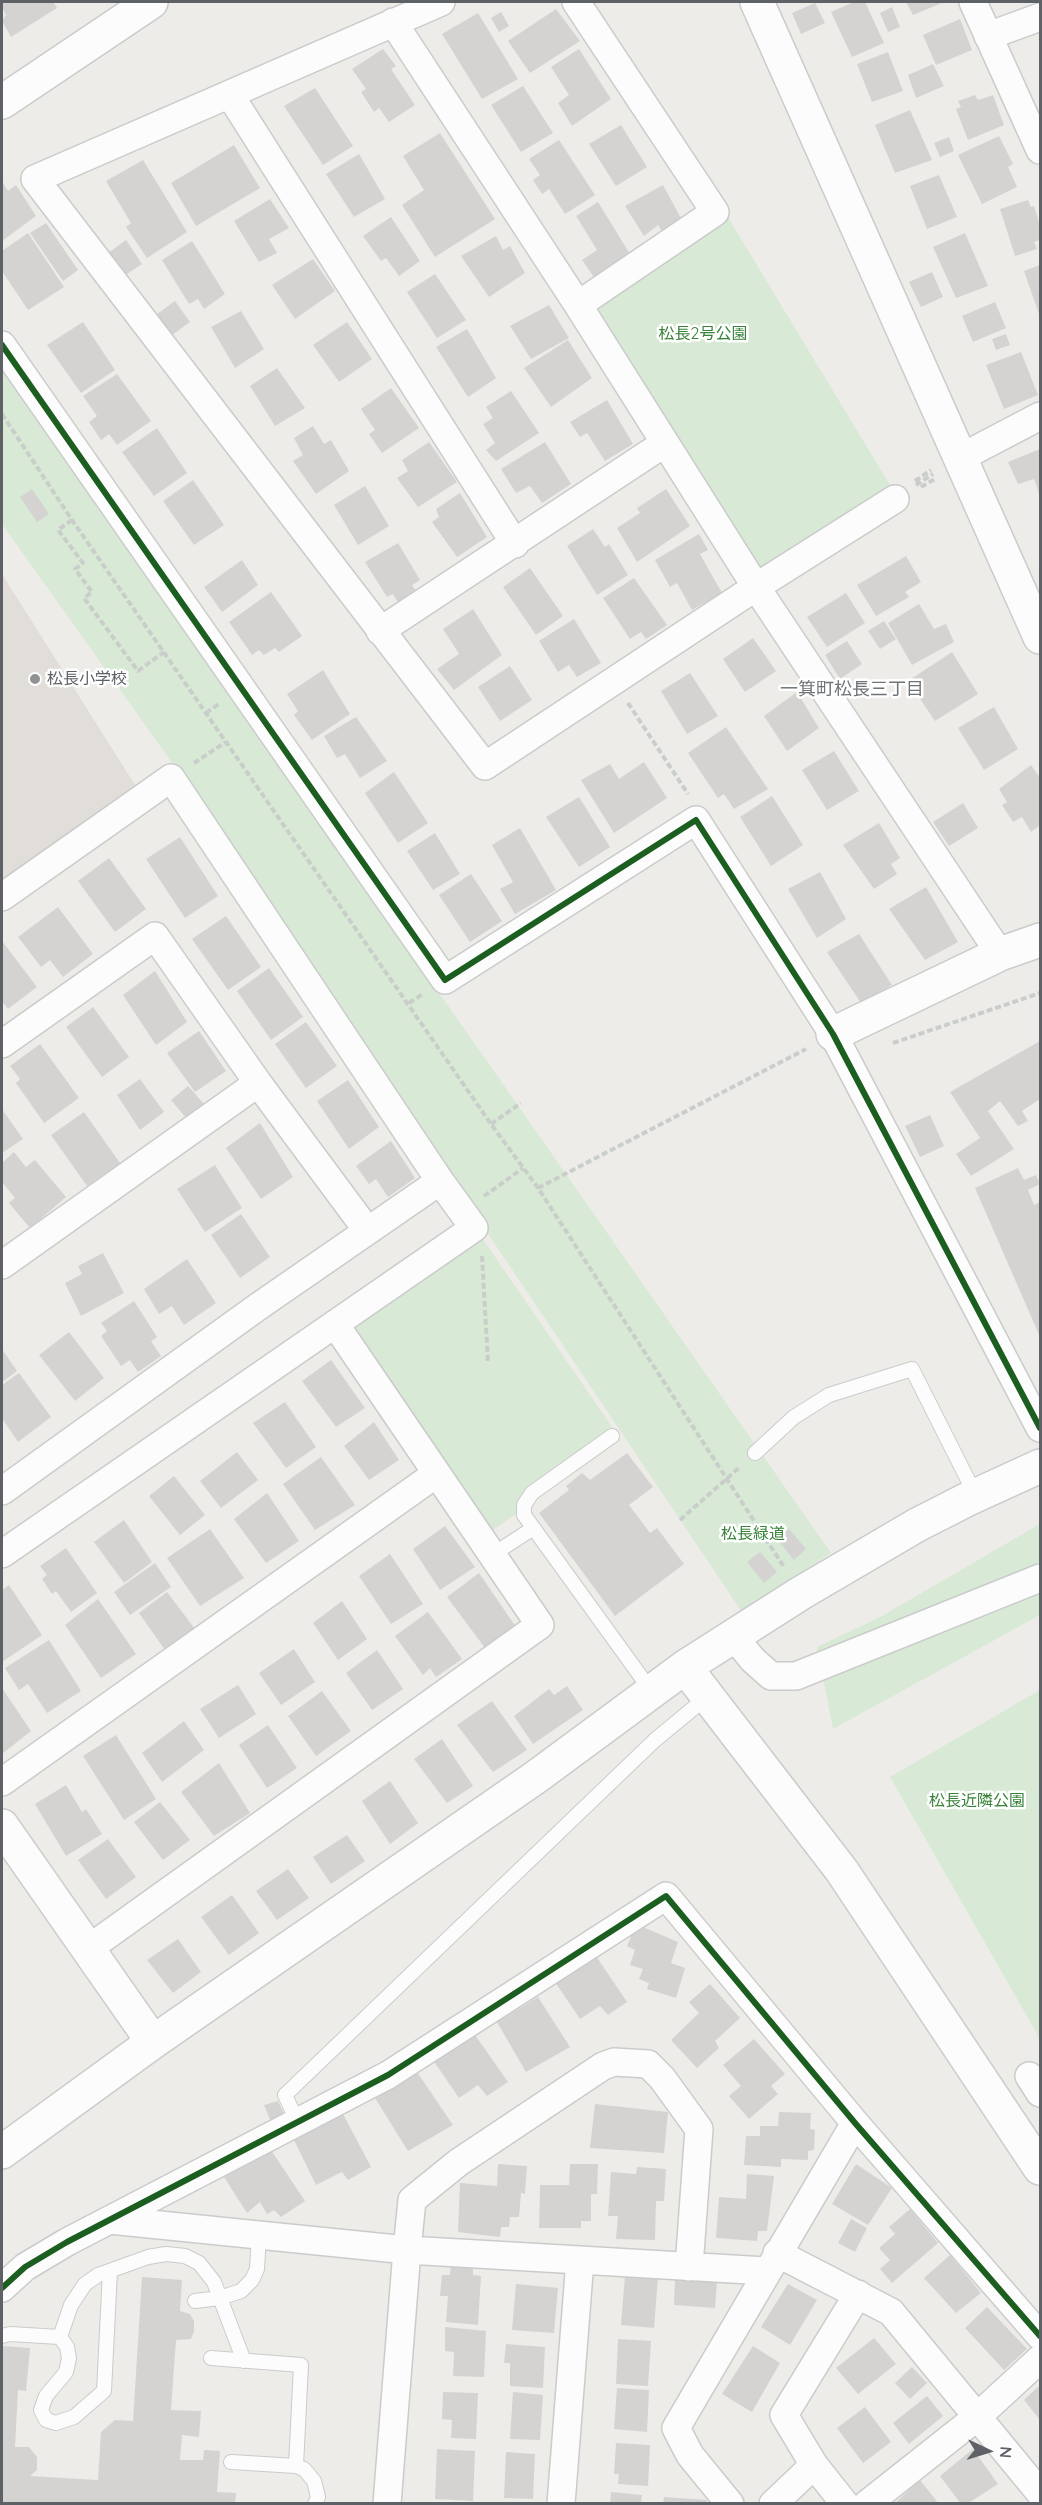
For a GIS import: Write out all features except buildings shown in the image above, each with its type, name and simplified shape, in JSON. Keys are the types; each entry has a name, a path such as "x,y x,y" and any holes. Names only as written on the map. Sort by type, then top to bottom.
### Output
{"street":[{"path":"2,102 151,2"},
{"path":"441,2 35,179 484,766 756,587 895,499"},
{"path":"576,2 715,212 578,305"},
{"path":"757,2 945,467 1041,637"},
{"path":"973,2 1041,150"},
{"path":"988,36 1041,17"},
{"path":"393,22 578,305 756,587 1000,954"},
{"path":"230,95 515,544"},
{"path":"2,345 445,980 696,820 840,1046 1041,1428"},
{"path":"945,467 1041,416"},
{"path":"380,631 665,443"},
{"path":"2,897 171,778 468,1220 335,1324 2,1554"},
{"path":"2,1044 155,936 258,1083 367,1230"},
{"path":"840,1046 1000,954 1041,940"},
{"path":"2,1265 258,1083"},
{"path":"2,1491 440,1180"},
{"path":"88,1949 540,1625 335,1324"},
{"path":"2,2152 153,2042 516,1791 685,1667 801,1593 917,1525 1041,1466"},
{"path":"2,1782 436,1474"},
{"path":"734,1637 753,1660 771,1676 796,1676 1041,1578"},
{"path":"685,1667 842,1871 1041,2168"},
{"path":"2,1826 153,2042"},
{"path":"2,2288 25,2267 110,2220 388,2075 666,1896 855,2123 1041,2336"},
{"path":"387,2504 411,2200 459,2162 603,2066 615,2062 631,2061 648,2064 662,2078 699,2129 689,2267"},
{"path":"730,2504 690,2455 676,2428 855,2123"},
{"path":"110,2220 407,2250 689,2267 772,2262 858,2294 891,2312 1041,2493"},
{"path":"561,2504 580,2260"},
{"path":"845,2504 814,2465 784,2415 858,2294"},
{"path":"867,2504 977,2417 1041,2359"},
{"path":"773,2504 814,2465"}],"lane":[{"path":"754,1453 794,1417 829,1395 912,1369 976,1496"},
{"path":"612,1436 532,1493 524,1505 524,1515 531,1529 652,1692"},
{"path":"492,1555 531,1529"},
{"path":"297,2121 285,2095 655,1740 707,1697"},
{"path":"195,2301 220,2298 241,2290 252,2280 257,2269 259,2235"},
{"path":"60,2337 71,2305 85,2284 98,2275 148,2257 166,2254 184,2256 199,2263 214,2282 244,2361"},
{"path":"60,2337 67,2347 69,2358 66,2372 46,2396 41,2410 46,2420 56,2423 74,2417 104,2391 110,2271"},
{"path":"2,2336 10,2334 60,2337"},
{"path":"211,2358 301,2365 296,2466"},
{"path":"231,2462 296,2466 304,2469 314,2481 318,2497 315,2504"}],"path":[{"path":"2,414 72,520 491,1124 538,1188 801,1593"},
{"path":"895,499 945,467"},
{"path":"72,520 58,530 83,563 75,568 92,592 84,598 138,671 164,652"},
{"path":"613,681 694,803 696,820"},
{"path":"206,713 223,700"},
{"path":"171,778 226,742"},
{"path":"408,1003 425,993"},
{"path":"538,1188 840,1046 1041,993"},
{"path":"491,1124 521,1103"},
{"path":"488,1363 482,1247 468,1220 523,1168"},
{"path":"680,1520 742,1466"}],"shaded area":[{"name":"松長小学校","path":"2,574 135,785 2,882"}],"green space":[{"name":"松長2号公園","path":"726,214 893,490 759,576 589,308"},
{"name":"松長緑道","path":"2,368 831,1553 742,1612 170,760 2,524"},
{"path":"482,1238 621,1440 490,1532 351,1329"},
{"path":"1040,1524 1040,1615 833,1729 817,1647 882,1616"},
{"name":"松長近隣公園","path":"1040,1690 1040,2039 890,1777"}],"cycle path":[{"path":"2,345 445,980 696,820 833,1034 1040,1428"},
{"path":"2,2288 25,2267 67,2242 388,2075 666,1896 855,2123 1040,2336"}],"place":[{"name":"松長小学校","path":"35,679"}],"district":[{"name":"一箕町松長三丁目","path":"852,690"}]}
